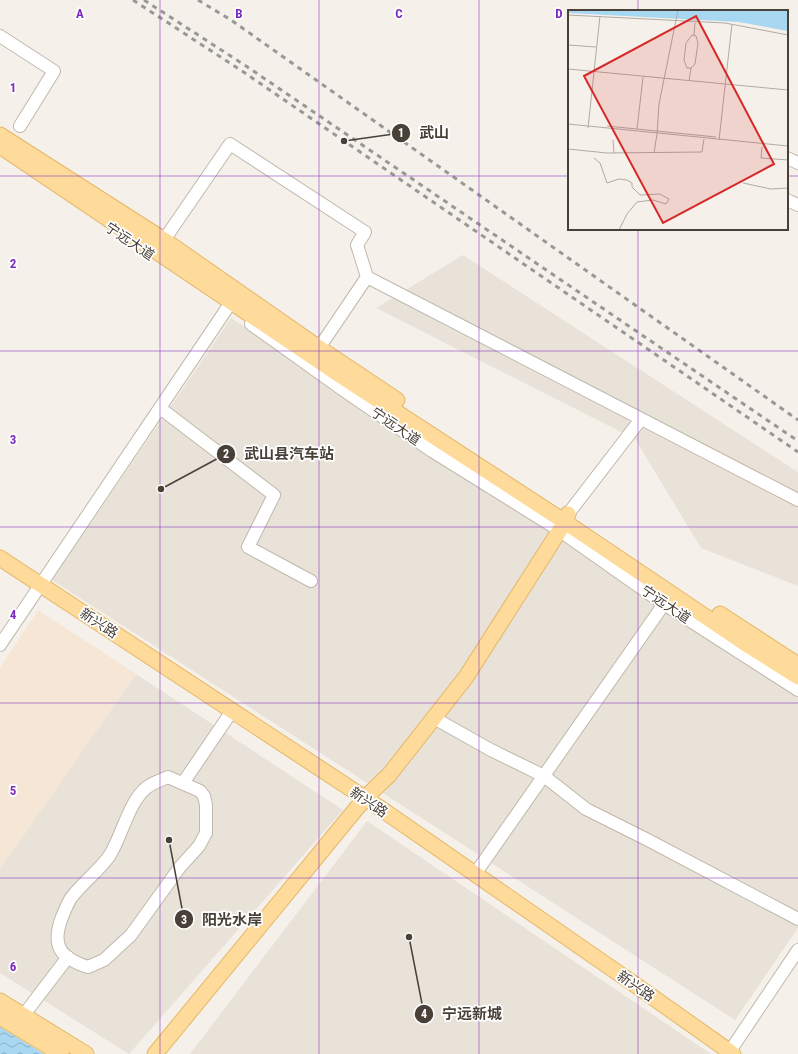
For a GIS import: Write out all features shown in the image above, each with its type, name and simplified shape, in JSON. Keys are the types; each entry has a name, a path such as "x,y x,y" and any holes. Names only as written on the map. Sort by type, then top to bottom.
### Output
{"main road":[{"name":"宁远大道","path":"0,135 164,240 233,300 319,348 564,522 798,665"},
{"name":"宁远大道","path":"0,146 233,300 341,376 798,677"},
{"path":"155,1054 363,802 389,775 466,677 564,522"},
{"name":"新兴路","path":"0,558 40,588 363,802 475,874 634,984 727,1054"},
{"name":"新兴路","path":"0,568 40,588"},
{"name":"新兴路","path":"363,802 629,991 727,1054"},
{"path":"0,1001 86,1054"},
{"path":"0,1017 61,1054"}],"street":[{"path":"0,36 54,71 20,126"},
{"path":"164,240 230,144 366,232 357,245 367,277 798,500"},
{"name":"宁远大道","path":"0,154 233,300"},
{"path":"788,158 798,163"},
{"path":"788,200 798,205"},
{"path":"319,348 367,277"},
{"path":"0,645 40,588 233,300"},
{"path":"160,408 274,495 248,547 311,581"},
{"path":"564,522 641,419"},
{"name":"宁远大道","path":"564,522 664,604 798,690"},
{"path":"475,874 664,604"},
{"path":"183,783 230,714"},
{"path":"434,718 489,749 544,776 586,809 798,919"},
{"path":"168,776 183,783 200,791 204,796 206,833 199,846 180,867 131,935 104,960 88,967 76,963 62,953 57,943 57,930 71,899 109,855 136,801 146,788 168,776"},
{"path":"727,1054 798,950"},
{"path":"24,1016 68,957"}],"shaded area":[{"path":"463,255 798,472 798,586 701,548 635,439 376,308"},
{"path":"231,318 798,695 798,928 735,1020 52,580"},
{"path":"38,610 136,674 0,869 0,668"},
{"path":"136,674 343,810 129,1054 0,973 0,869"},
{"path":"367,821 711,1054 190,1054"}],"water":[{"path":"0,1027 44,1054 0,1054"}],"railway":[{"path":"133,0 242,71 798,452"},
{"path":"144,0 246,66 798,441"},
{"path":"198,0 231,20 798,420"}],"place":[{"name":"武山","path":"344,141"},
{"name":"武山县汽车站","path":"161,489"},
{"name":"阳光水岸","path":"169,840"},
{"name":"宁远新城","path":"409,937"}]}
